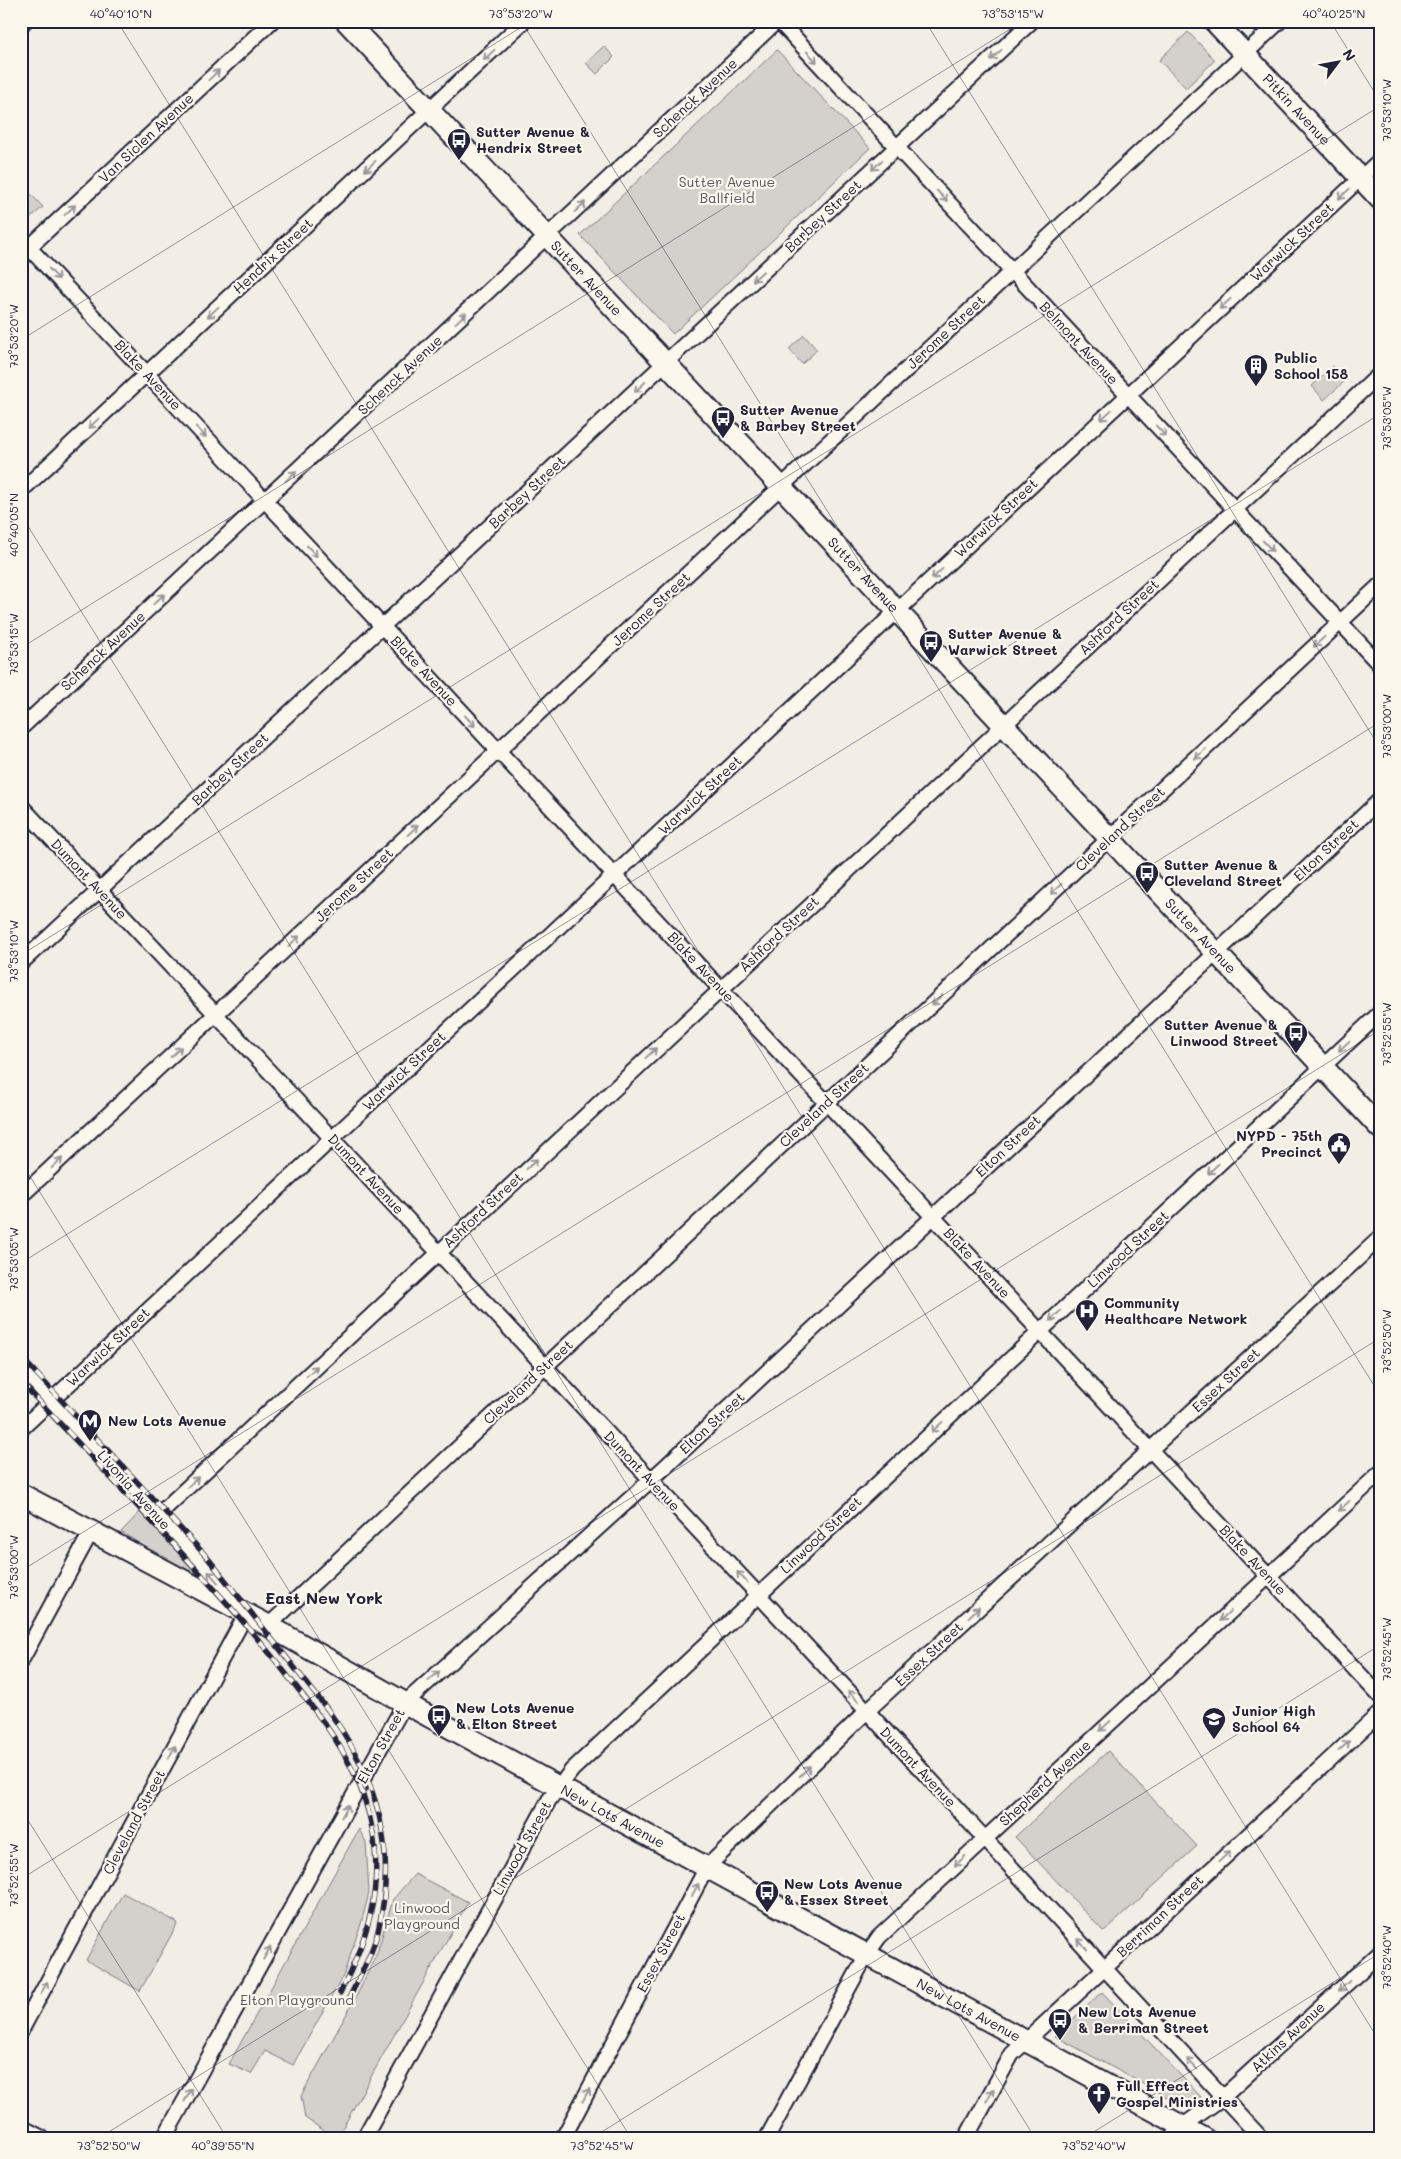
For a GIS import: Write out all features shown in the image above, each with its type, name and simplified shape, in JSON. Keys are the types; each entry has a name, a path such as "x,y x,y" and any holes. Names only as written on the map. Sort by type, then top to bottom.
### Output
{"street":[{"path":"21,25 25,21"},
{"name":"Van Siclen Avenue","path":"24,247 272,21"},
{"name":"Sutter Avenue","path":"346,21 1380,1128"},
{"name":"Hendrix Street","path":"21,491 524,21"},
{"name":"Belmont Avenue","path":"778,21 1380,665"},
{"name":"Schenck Avenue","path":"21,728 778,21"},
{"name":"Barbey Street","path":"21,964 1032,21"},
{"name":"Pitkin Avenue","path":"1214,21 1380,199"},
{"name":"Jerome Street","path":"21,1196 1280,21"},
{"name":"Warwick Street","path":"21,1429 1380,160"},
{"name":"Blake Avenue","path":"24,247 265,500 1380,1696"},
{"name":"Ashford Street","path":"158,1515 720,988 1380,374"},
{"name":"Cleveland Street","path":"268,1626 1380,585"},
{"name":"Elton Street","path":"164,2138 405,1703 651,1480 1380,800"},
{"name":"Dumont Avenue","path":"21,806 867,1712 1261,2138"},
{"name":"Linwood Street","path":"364,2138 544,1808 558,1786 572,1770 757,1594 1380,1013"},
{"name":"Essex Street","path":"563,2138 707,1867 867,1712 1380,1238"},
{"name":"Livonia Avenue","path":"21,1367 158,1515 246,1614"},
{"name":"Shepherd Avenue","path":"767,2138 867,1954 882,1934 1380,1473"},
{"name":"New Lots Avenue","path":"21,1494 246,1614 405,1703 1027,2041 1178,2132 1204,2138"},
{"path":"21,1661 91,1532"},
{"name":"Cleveland Street","path":"21,2031 246,1614"},
{"name":"Berriman Street","path":"966,2138 1012,2054 1380,1713"},
{"name":"Atkins Avenue","path":"1178,2132 1223,2098 1380,1953"},
{"path":"21,2127 42,2138"}],"green space":[{"path":"1188,32 1215,60 1186,88 1159,60"},
{"path":"604,46 614,57 597,74 586,63"},
{"name":"Sutter Avenue Ballfield","path":"777,50 870,148 673,334 580,235"},
{"path":"21,184 43,207 29,219 21,211"},
{"path":"804,335 817,350 802,364 789,349"},
{"path":"1333,366 1346,380 1324,400 1312,386"},
{"path":"140,1512 198,1575 198,1580 121,1532"},
{"path":"1108,1751 1197,1846 1104,1932 1015,1837"},
{"name":"Elton Playground","path":"359,1829 366,1842 369,1893 361,1924 343,1976 293,2065 265,2051 251,2074 229,2064"},
{"name":"Linwood Playground","path":"415,1874 468,1902 337,2138 335,2138 305,2118 301,2096 356,1997 377,1953 393,1899"},
{"path":"123,1893 178,1923 140,1991 86,1960"},
{"path":"1102,1992 1201,2097 1187,2108 1055,2036"}],"railway":[{"path":"21,1357 207,1557 328,1710 345,1735 359,1761 371,1787 379,1814 384,1842 386,1871 384,1900 378,1931 369,1957 349,1998"},
{"path":"21,1382 189,1561 248,1627 318,1715 342,1750 352,1769 368,1810 376,1854 376,1875 374,1896 365,1935 340,1993"}],"place":[{"name":"Sutter Avenue & Hendrix Street","path":"459,161"},
{"name":"Public School 158","path":"1256,387"},
{"name":"Sutter Avenue & Barbey Street","path":"723,439"},
{"name":"Sutter Avenue & Warwick Street","path":"931,663"},
{"name":"Sutter Avenue & Cleveland Street","path":"1147,894"},
{"name":"Sutter Avenue & Linwood Street","path":"1296,1054"},
{"name":"NYPD - 75th Precinct","path":"1339,1165"},
{"name":"Community Healthcare Network","path":"1087,1332"},
{"name":"New Lots Avenue","path":"90,1442"},
{"name":"New Lots Avenue & Elton Street","path":"439,1737"},
{"name":"Junior High School 64","path":"1214,1740"},
{"name":"New Lots Avenue & Essex Street","path":"767,1913"},
{"name":"New Lots Avenue & Berriman Street","path":"1060,2041"},
{"name":"Full Effect Gospel Ministries","path":"1099,2115"}],"district":[{"name":"East New York","path":"324,1598"}]}
